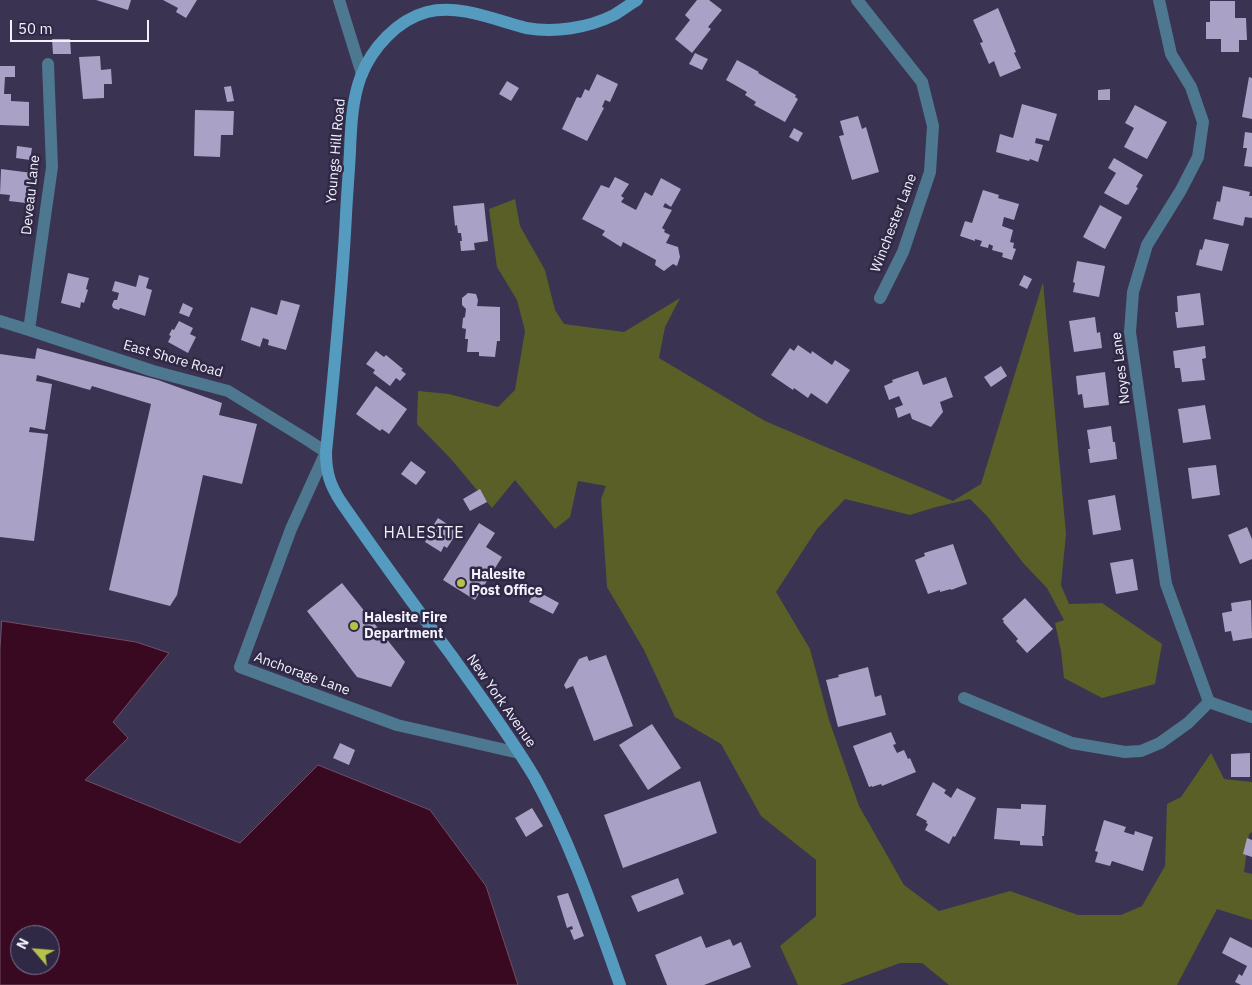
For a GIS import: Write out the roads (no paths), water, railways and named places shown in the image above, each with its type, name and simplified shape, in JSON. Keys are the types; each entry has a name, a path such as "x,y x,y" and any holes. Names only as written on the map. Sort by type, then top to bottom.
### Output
{"street":[{"path":"339,0 362,74"},
{"name":"Youngs Hill Road","path":"326,452 342,276 351,121 355,96 362,74 373,54 388,36 406,21 427,12 439,10 461,11 526,28 554,30 582,26 599,21 615,14 637,0"},
{"name":"Winchester Lane","path":"857,0 922,82 933,126 930,172 902,252 880,298"},
{"name":"Noyes Lane","path":"1159,0 1172,54 1191,87 1203,122 1198,157 1181,190 1148,245 1133,292 1130,332 1166,584 1209,702"},
{"name":"Deveau Lane","path":"29,330 52,167 48,64"},
{"name":"East Shore Road","path":"0,321 153,371 228,391 326,452"},
{"name":"New York Avenue","path":"326,452 327,473 341,502 486,704 519,753 546,800 587,893 620,985"},
{"name":"Anchorage Lane","path":"326,452 291,528 240,667 397,725 519,753"},
{"path":"964,698 1072,743 1125,752 1141,751 1160,743 1188,723 1209,702 1252,717"}],"place":[{"name":"Halesite Post Office","path":"461,583"},
{"name":"Halesite Fire Department","path":"354,626"}],"district":[{"name":"HALESITE","path":"424,533"}]}
